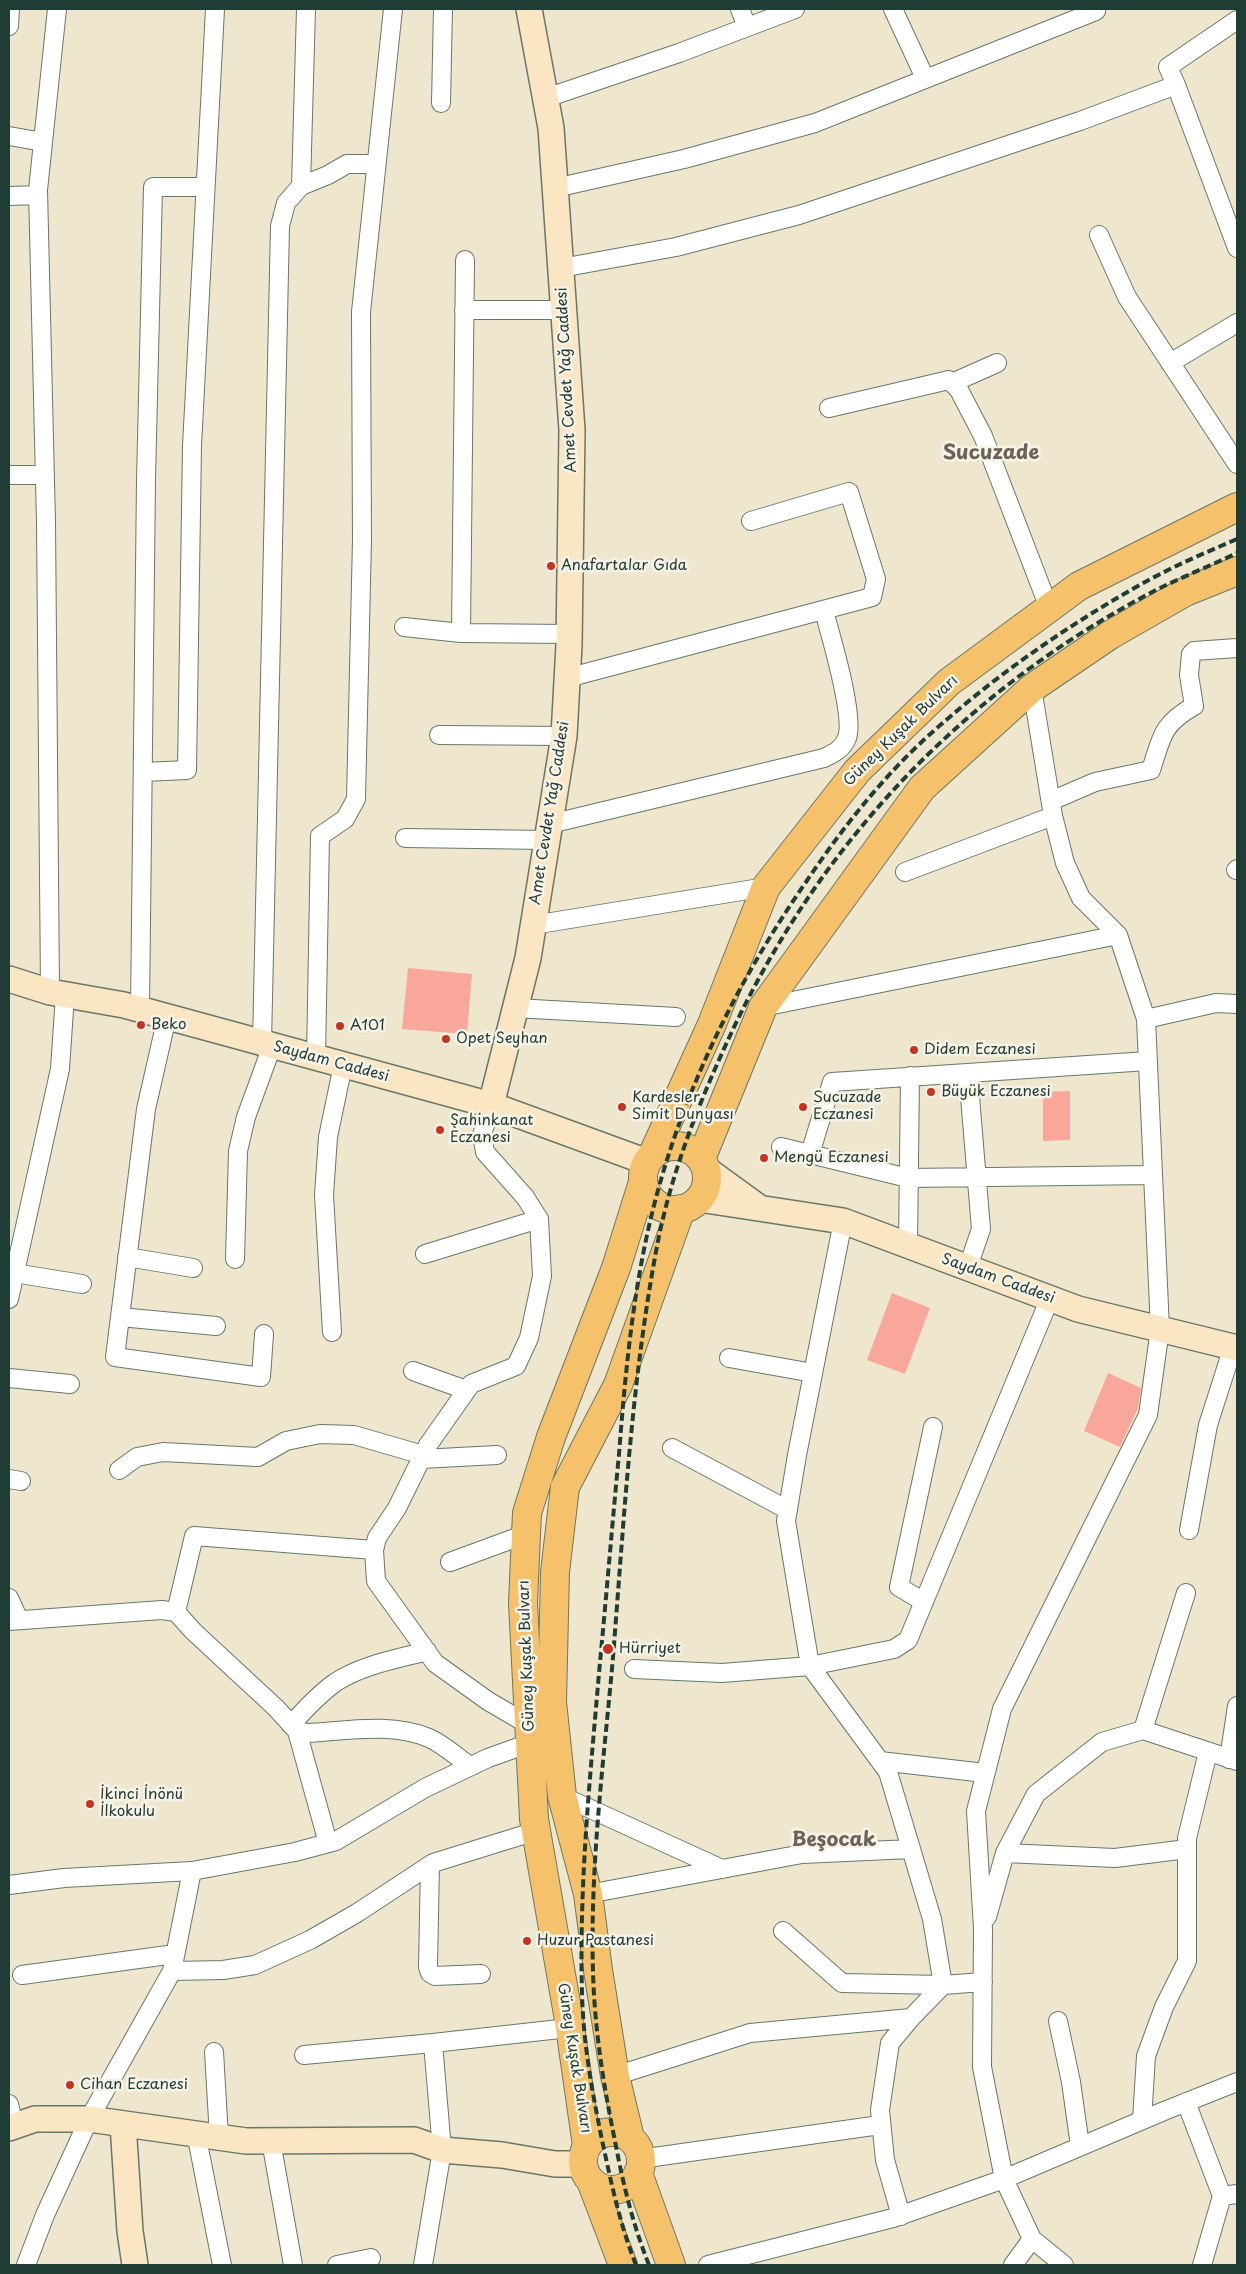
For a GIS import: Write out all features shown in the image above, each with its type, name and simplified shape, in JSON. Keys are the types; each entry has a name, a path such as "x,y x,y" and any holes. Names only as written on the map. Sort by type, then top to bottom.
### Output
{"main road":[{"name":"Amet Cevdet Yağ Caddesi","path":"491,1105 528,958 564,736 567,678 572,430 552,128 529,9"},
{"name":"Güney Kuşak Bulvarı","path":"623,2265 587,2163 569,2028 536,1831 523,1603 527,1513 552,1437 616,1268 648,1166 712,1024 766,887 857,771 949,682 1079,586 1237,507"},
{"path":"759,1208 703,1164 693,1151 684,1147 662,1148 648,1166 652,1201 661,1206 690,1204 704,1190 707,1180 703,1164 763,1007 922,788 1032,688 1110,634 1185,592 1237,570"},
{"name":"Saydam Caddesi","path":"9,980 58,994 167,1017 491,1105 648,1166"},
{"name":"Saydam Caddesi","path":"690,1204 759,1208 843,1221 1078,1308 1235,1347"},
{"name":"Güney Kuşak Bulvarı","path":"671,2265 636,2157 615,2076 588,1894 562,1796 552,1702 554,1572 565,1487 618,1385 690,1204"},
{"path":"11,2119 89,2119 246,2141 414,2140 442,2150 502,2155 555,2164 587,2163"},
{"path":"123,2124 130,2231 135,2265"},
{"path":"612,2132 621,2133 636,2157 626,2186 617,2189 598,2186 587,2163 594,2138 612,2132"}],"street":[{"path":"9,26 10,9"},
{"path":"9,1299 60,1069 38,195 57,9"},
{"path":"142,772 187,770 192,446 215,9"},
{"path":"301,186 306,9"},
{"path":"316,1058 320,836 345,819 356,798 362,540 361,312 393,9"},
{"path":"441,104 443,9"},
{"path":"740,9 747,27"},
{"path":"546,98 679,53 795,9"},
{"path":"893,9 925,78"},
{"path":"555,188 684,159 814,123 1096,11"},
{"path":"1237,20 1168,67 1237,248"},
{"path":"561,268 676,247 799,215 1080,121 1176,85"},
{"path":"9,136 43,142"},
{"path":"235,1259 238,1151 267,1044 273,478 280,226 286,203 301,186 328,176 347,164 376,164"},
{"path":"140,1010 146,480 153,188 205,188"},
{"path":"9,196 38,195"},
{"path":"1099,235 1127,297 1237,464"},
{"path":"461,633 465,260"},
{"path":"464,310 564,310"},
{"path":"1170,363 1237,323"},
{"path":"952,383 997,363"},
{"path":"829,408 949,380 959,390 983,436 1049,608"},
{"path":"9,476 44,475"},
{"path":"567,678 872,597 876,579 849,492 751,521"},
{"path":"405,838 548,832 824,758 839,751 847,737 847,706 824,611"},
{"path":"404,627 461,633 568,634"},
{"path":"905,872 1052,809 1095,782 1151,770 1164,732 1177,716 1194,706 1189,675 1191,654 1194,651 1237,648"},
{"path":"1032,688 1052,809 1065,863 1081,898 1118,935 1146,1019 1160,1329 1148,1414 1002,1709 976,1811 983,1929 982,2067 1004,2179 1032,2239 1064,2265"},
{"path":"438,735 564,736"},
{"path":"533,925 766,887"},
{"path":"763,1007 1118,935"},
{"path":"1146,1019 1216,1004 1237,1004"},
{"path":"516,1008 676,1017"},
{"path":"167,1017 146,1110 115,1356 261,1377 264,1334"},
{"path":"810,1154 832,1082 1148,1061"},
{"path":"332,1332 324,1195 328,1137 343,1065"},
{"path":"968,1072 975,1176 981,1229 968,1267"},
{"path":"908,1245 910,1076"},
{"path":"9,1885 64,1878 192,1871 295,1852 336,1841 425,1788 488,1758 529,1734 436,1663 376,1581 374,1550 377,1538 397,1508 422,1457 466,1390 471,1384 516,1366 530,1338 542,1276 539,1219 525,1197 485,1152 482,1136 491,1105"},
{"path":"781,1147 908,1178 1153,1175"},
{"path":"424,1254 539,1219"},
{"path":"843,1221 786,1520 810,1666 888,1772 932,1919 943,1985"},
{"path":"127,1257 193,1268"},
{"path":"14,1273 82,1284"},
{"path":"634,1669 722,1673 810,1666 894,1649 908,1640 1050,1298"},
{"path":"120,1317 216,1326"},
{"path":"1189,1530 1208,1425 1235,1347"},
{"path":"729,1358 813,1373"},
{"path":"413,1371 466,1390"},
{"path":"9,1378 70,1384"},
{"path":"924,1602 899,1587 933,1427"},
{"path":"119,1470 137,1457 163,1452 258,1457 286,1441 320,1434 354,1435 422,1457 497,1455"},
{"path":"672,1448 788,1510"},
{"path":"450,1562 526,1534"},
{"path":"176,1612 194,1536 374,1550"},
{"path":"1143,1730 1186,1593"},
{"path":"9,1598 14,1621 162,1610 176,1612 193,1632 240,1674 294,1728 307,1733 379,1729 409,1731 431,1738 470,1766"},
{"path":"294,1728 315,1698 337,1681 370,1666 427,1651"},
{"path":"983,1929 1005,1852 1036,1794 1102,1742 1143,1730 1233,1760 1237,1706"},
{"path":"294,1728 328,1843"},
{"path":"1142,2120 1146,2056 1164,2006 1187,1961 1186,1838 1208,1752"},
{"path":"880,1761 985,1773"},
{"path":"562,1796 722,1869"},
{"path":"22,1975 173,1962 223,1970 254,1965 310,1940 357,1913 430,1864 536,1831"},
{"path":"588,1894 802,1854 911,1849"},
{"path":"1005,1852 1115,1858 1187,1849"},
{"path":"430,1864 428,1967 430,1973 435,1976 481,1974"},
{"path":"26,2265 45,2215 89,2119 173,1962 192,1871"},
{"path":"783,1931 842,1983 943,1985 983,1982"},
{"path":"901,2216 885,2160 880,2125 880,2110 890,2043 943,1985"},
{"path":"615,2076 750,2033 911,2018"},
{"path":"1058,2022 1071,2082 1080,2146"},
{"path":"304,2055 569,2028"},
{"path":"424,2265 442,2150 433,2043"},
{"path":"214,2052 207,2135 222,2265"},
{"path":"708,2265 901,2216 1004,2179 1237,2082"},
{"path":"1186,2102 1229,2195 1202,2265"},
{"path":"636,2157 880,2125"},
{"path":"271,2141 293,2265"},
{"path":"1013,2265 1032,2239"},
{"path":"337,2265 371,2258"}],"building":[{"path":"408,968 472,974 467,1034 402,1029"},
{"path":"1070,1091 1070,1140 1043,1141 1043,1092"},
{"path":"892,1293 930,1308 905,1374 867,1360"},
{"path":"1108,1373 1141,1388 1138,1408 1120,1447 1084,1431"}],"railway":[{"path":"636,2265 612,2187 598,2122 589,2066 583,2011 582,1912 592,1752 630,1339 638,1282 649,1226 675,1135 711,1047 755,962 833,843 893,770 927,737 978,693 1061,633 1147,581 1237,539"},
{"path":"649,2265 633,2220 625,2189 605,2087 597,2032 593,1954 594,1872 635,1397 649,1289 659,1236 679,1161 717,1064 764,968 806,901 852,838 904,779 960,725 1021,675 1086,630 1156,590 1237,553"}],"place":[{"name":"Anafartalar Gıda","path":"551,566"},
{"name":"Beko","path":"141,1025"},
{"name":"A101","path":"340,1026"},
{"name":"Opet Seyhan","path":"446,1039"},
{"name":"Didem Eczanesi","path":"914,1050"},
{"name":"Büyük Eczanesi","path":"931,1092"},
{"name":"Kardesler Simit Dunyası","path":"622,1107"},
{"name":"Sucuzade Eczanesi","path":"803,1107"},
{"name":"Şahinkanat Eczanesi","path":"440,1130"},
{"name":"Mengü Eczanesi","path":"764,1158"},
{"name":"Hürriyet","path":"608,1649"},
{"name":"İkinci İnönü İlkokulu","path":"90,1804"},
{"name":"Huzur Pastanesi","path":"527,1941"},
{"name":"Cihan Eczanesi","path":"70,2085"}],"district":[{"name":"Sucuzade","path":"991,453"},
{"name":"Beşocak","path":"834,1840"}]}
